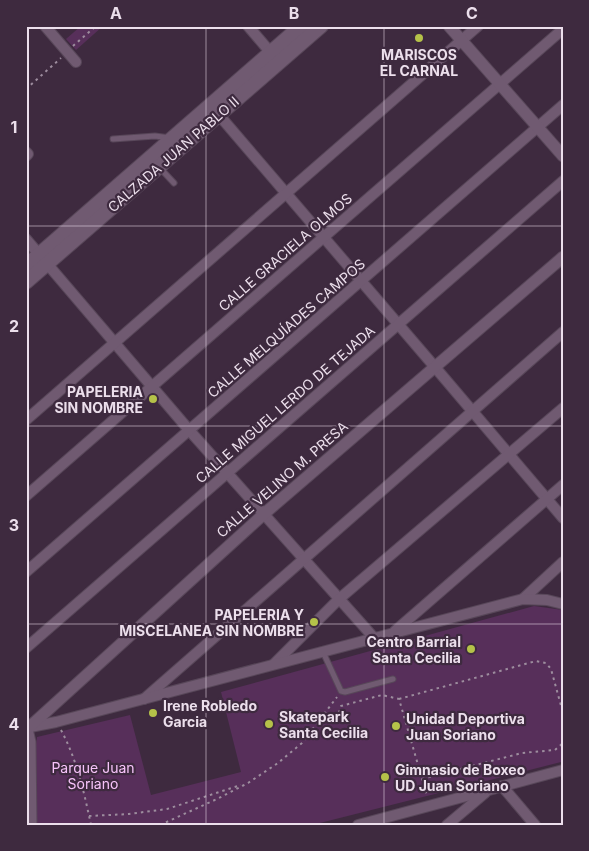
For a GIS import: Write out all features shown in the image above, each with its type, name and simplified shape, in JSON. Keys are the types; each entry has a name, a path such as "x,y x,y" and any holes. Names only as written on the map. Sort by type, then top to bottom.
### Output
{"main road":[{"name":"CALZADA JUAN PABLO II","path":"26,282 43,259 172,139 301,26"},
{"name":"CALZADA JUAN PABLO II","path":"26,266 43,259 158,167 321,26"}],"street":[{"path":"45,26 76,62"},
{"path":"248,26 271,53"},
{"path":"449,26 563,156"},
{"path":"26,420 478,26"},
{"name":"CALLE GRACIELA OLMOS","path":"26,496 563,29"},
{"name":"CALLE MELQUÍADES CAMPOS","path":"26,572 563,105"},
{"path":"219,115 563,518"},
{"name":"CALLE MIGUEL LERDO DE TEJADA","path":"26,648 563,181"},
{"path":"26,239 190,430 374,639"},
{"name":"CALLE VELINO M. PRESA","path":"27,729 265,513 563,257"},
{"path":"144,699 563,332"},
{"path":"272,665 339,599 563,408"},
{"path":"392,634 563,485"},
{"path":"523,600 563,562"},
{"path":"31,825 28,763 30,742 27,729 523,600 547,600 563,604"},
{"path":"360,824 563,770"},
{"path":"502,786 535,825"},
{"path":"447,825 487,790"}],"lane":[{"path":"113,139 155,136 172,139"},
{"path":"158,167 174,183"},
{"path":"324,652 341,691 345,692 393,679"}],"path":[{"path":"79,42 96,26"},
{"path":"26,89 68,52"},
{"path":"322,715 338,716 341,706 382,695 399,699 536,662 546,663 551,669 563,713"},
{"path":"160,825 248,783 278,763 302,743 341,691"},
{"path":"399,699 429,806"},
{"path":"56,722 68,744 82,784 91,825"},
{"path":"422,779 522,753 555,750 563,743"},
{"path":"89,816 129,814 167,809 248,783"}],"green space":[{"path":"81,26 103,26 76,50 66,39"},
{"name":"Unidad Deportiva Juan Soriano","path":"534,606 563,610 563,761 561,762 312,825 34,825 33,766 37,737 130,715 151,795 241,772 221,692"}],"place":[{"name":"MARISCOS EL CARNAL","path":"419,38"},
{"name":"PAPELERIA SIN NOMBRE","path":"153,399"},
{"name":"PAPELERIA Y MISCELANEA SIN NOMBRE","path":"314,622"},
{"name":"Centro Barrial Santa Cecilia","path":"471,649"},
{"name":"Irene Robledo Garcia","path":"153,713"},
{"name":"Skatepark Santa Cecilia","path":"269,724"},
{"name":"Unidad Deportiva Juan Soriano","path":"396,726"},
{"name":"Gimnasio de Boxeo UD Juan Soriano","path":"385,777"}],"park label":[{"name":"Parque Juan Soriano","path":"93,776"}]}
